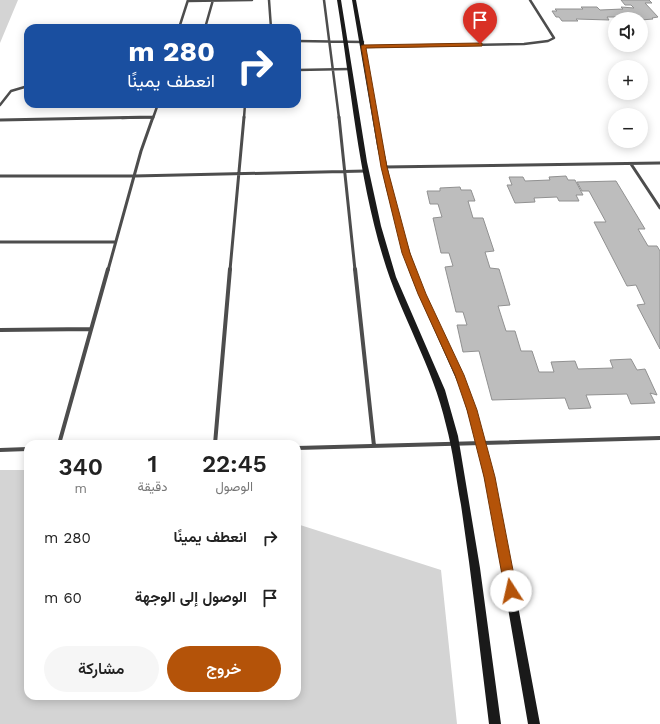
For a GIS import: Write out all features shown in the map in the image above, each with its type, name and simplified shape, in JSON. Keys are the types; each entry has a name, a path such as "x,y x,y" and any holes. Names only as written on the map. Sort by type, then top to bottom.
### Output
{"street":[{"path":"181,24 188,0 252,0"},
{"path":"206,24 213,0"},
{"path":"269,0 271,24"},
{"path":"324,0 334,69 374,446"},
{"path":"339,0 347,41 366,171 389,267 400,296 435,375 447,409 476,571 494,724"},
{"path":"354,0 384,167 406,253 414,276 460,375 481,443 505,561 534,724"},
{"path":"301,41 347,41 363,44 524,44 548,41 554,38 530,0"},
{"path":"301,70 350,69"},
{"path":"0,105 8,91 14,88 24,87"},
{"path":"60,440 141,151 157,108"},
{"path":"216,440 245,108"},
{"path":"0,120 154,117"},
{"path":"384,167 660,163"},
{"path":"632,164 660,208"},
{"path":"0,176 134,176 366,171"},
{"path":"0,242 115,242"},
{"path":"0,330 91,329"},
{"path":"301,448 660,438"},
{"path":"0,450 24,449"}],"shaded area":[{"path":"0,0 18,0 0,43"},
{"path":"0,470 24,470 24,700 301,700 301,525 441,570 457,724 0,724"}],"building":[{"path":"621,0 649,0 652,3 645,3 658,17 648,19 648,12 608,12 608,20 576,19 578,21 562,21 559,17 556,17 552,11 557,11 555,9 583,9 581,7 597,7 600,10 623,9 621,7 634,8 631,5 625,5"},
{"path":"566,176 568,180 575,180 583,195 576,195 579,201 559,201 557,197 534,198 535,202 515,203 507,185 512,185 509,177 523,177 525,181 550,180 549,177"},
{"path":"616,181 645,229 638,229 648,246 657,246 660,251 660,349 637,305 645,304 636,285 627,286 594,222 606,222 589,191 582,191 577,182"},
{"path":"460,187 461,190 471,190 475,201 468,201 473,218 483,218 494,251 485,252 490,268 499,269 510,305 498,306 506,331 515,331 521,351 532,351 539,372 554,372 551,362 575,361 578,369 613,368 610,360 631,359 637,370 645,369 657,395 650,393 655,403 631,404 627,394 586,395 591,408 569,409 565,398 492,400 479,351 463,352 457,325 467,325 463,312 456,312 445,267 453,266 449,253 441,253 433,218 442,217 438,204 430,204 427,191 440,191 440,188"}],"route":[{"path":"480,44 363,46 384,167 406,253 414,276 460,375 472,410 489,477 511,591"}]}
